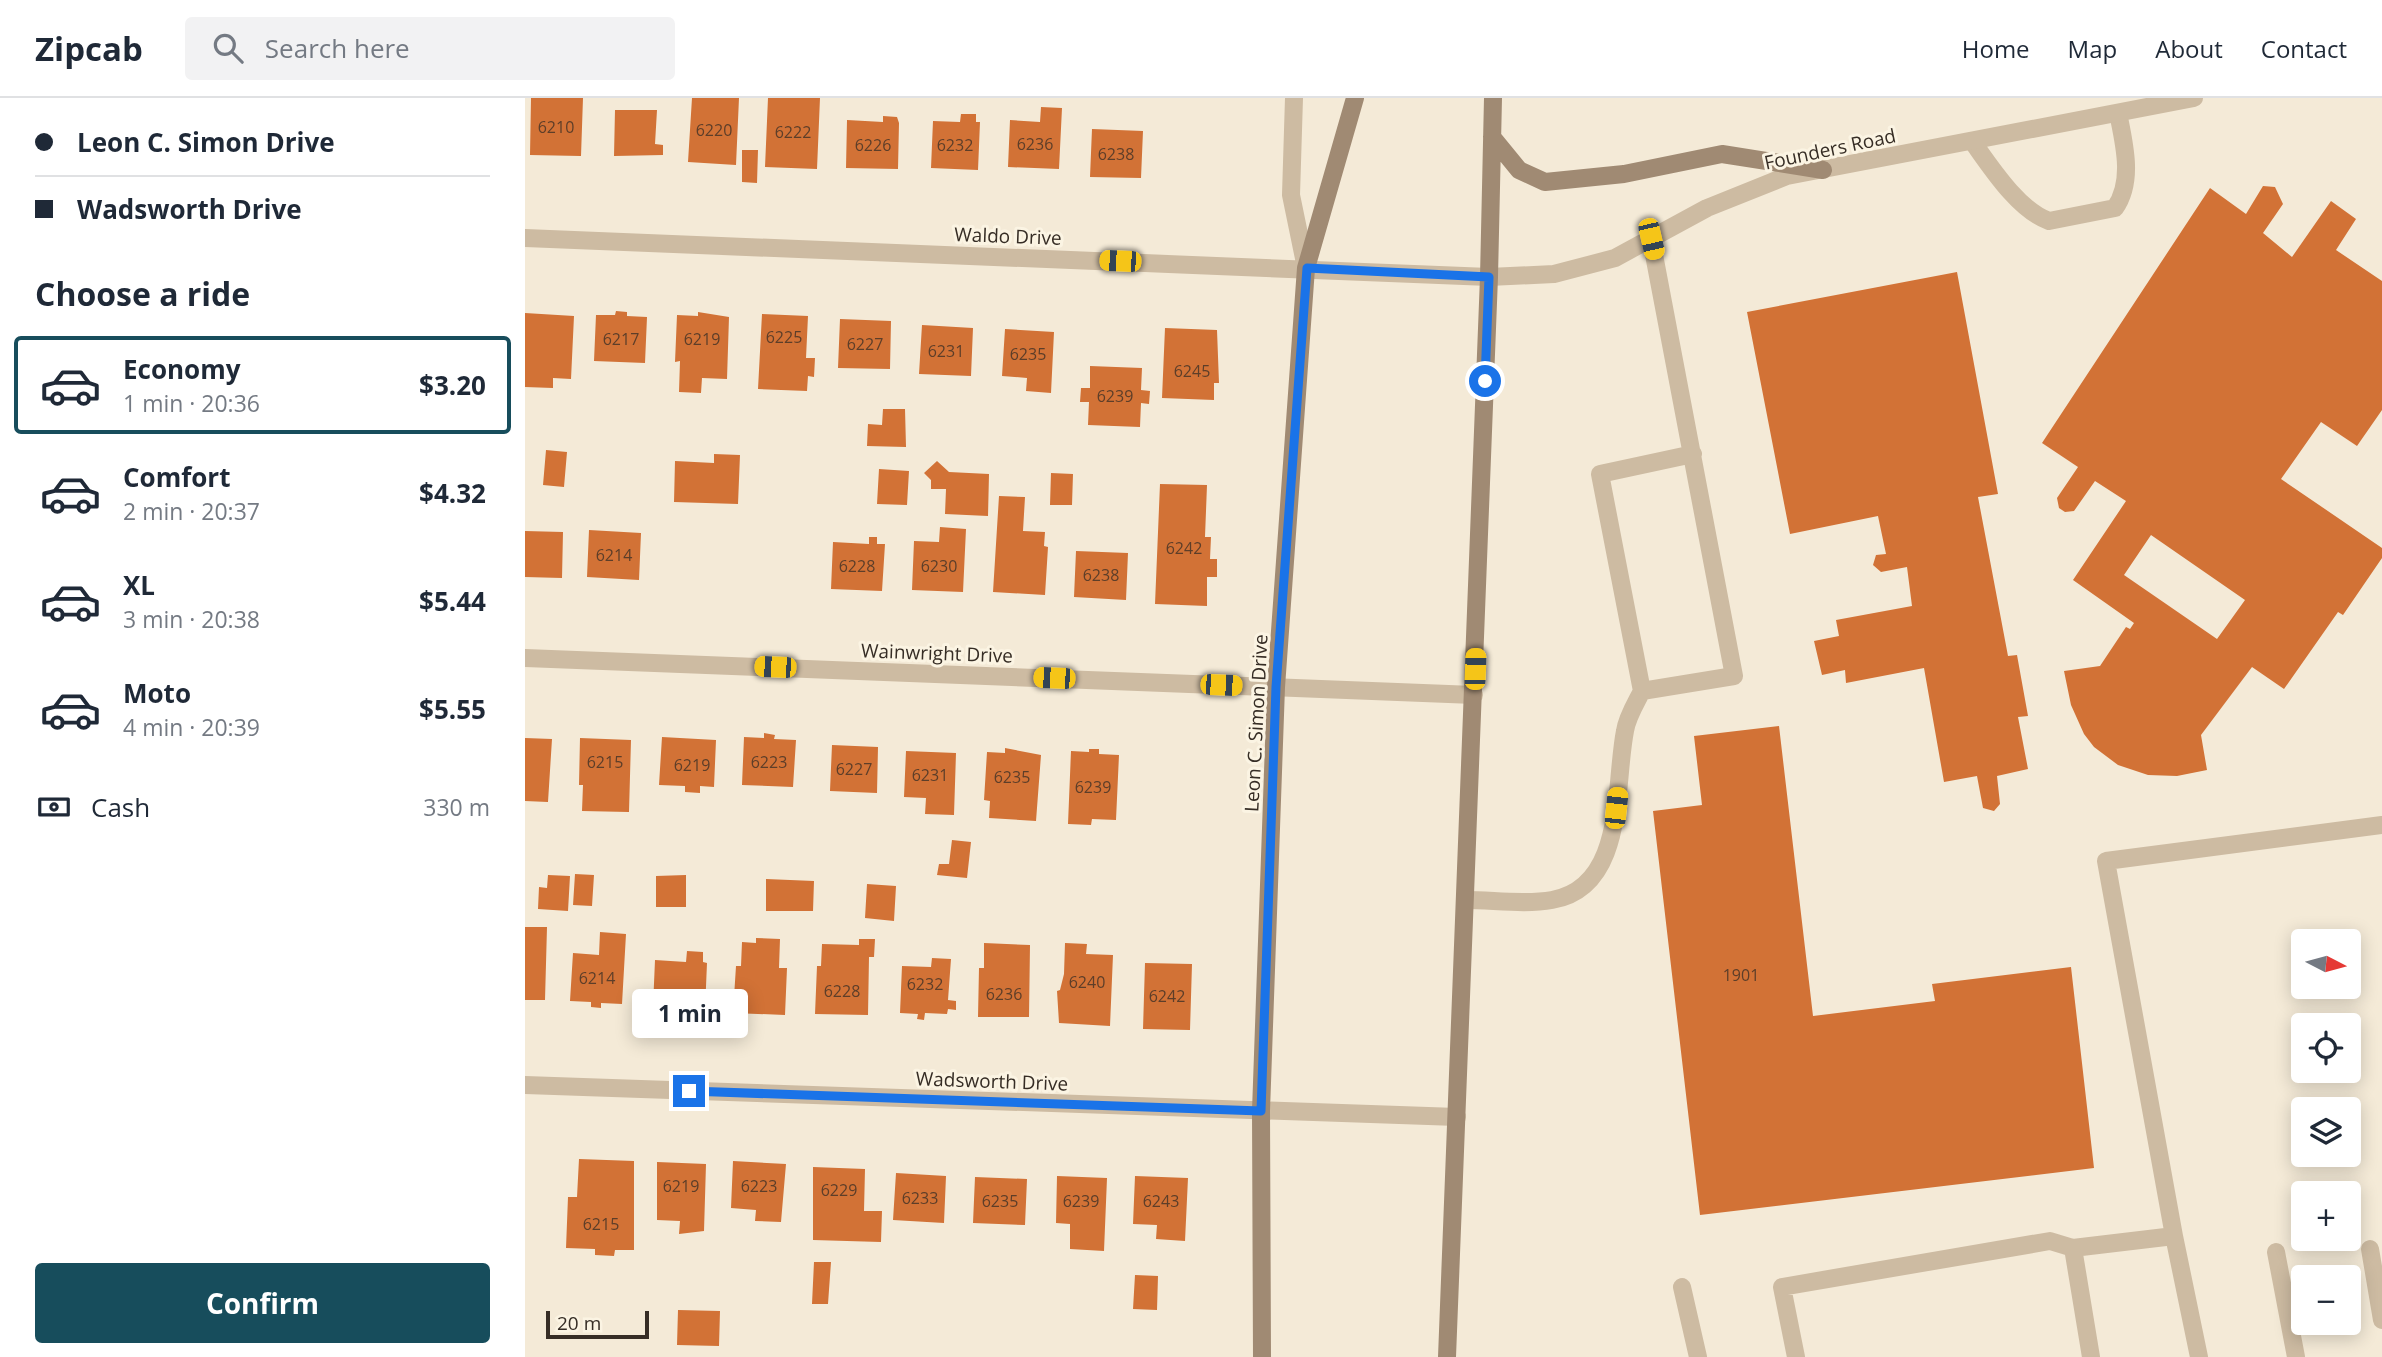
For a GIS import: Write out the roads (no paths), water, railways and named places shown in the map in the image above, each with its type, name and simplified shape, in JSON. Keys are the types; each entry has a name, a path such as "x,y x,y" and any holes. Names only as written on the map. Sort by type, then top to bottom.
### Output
{"main road":[{"name":"Leon C. Simon Drive","path":"1262,1357 1261,1111 1276,687 1307,268 1355,98"},
{"path":"1447,1357 1474,695 1493,98"},
{"path":"1492,137 1518,170 1545,182 1624,174 1722,154 1823,170"}],"street":[{"path":"1294,98 1291,195 1307,268"},
{"name":"Founders Road","path":"1489,277 1555,274 1615,258 1743,191 1787,176 2194,98"},
{"path":"1972,141 1999,178 2039,217 2049,221 2115,208 2124,195 2126,154 2118,113"},
{"name":"Waldo Drive","path":"525,239 1489,277"},
{"path":"1642,691 1734,676 1651,239"},
{"path":"1465,900 1551,900 1567,895 1592,878 1605,854 1616,808 1625,728 1642,691 1600,474 1693,454"},
{"name":"Wainwright Drive","path":"525,657 1474,695"},
{"path":"2200,1357 2174,1236 2106,861 2382,825"},
{"name":"Wadsworth Drive","path":"525,1086 1457,1117"},
{"path":"1796,1357 1782,1287 2050,1241 2073,1248 2174,1236"},
{"path":"2073,1248 2091,1357"},
{"path":"2371,1249 2382,1320"},
{"path":"2276,1252 2297,1357"},
{"path":"1682,1287 1698,1357"}]}
